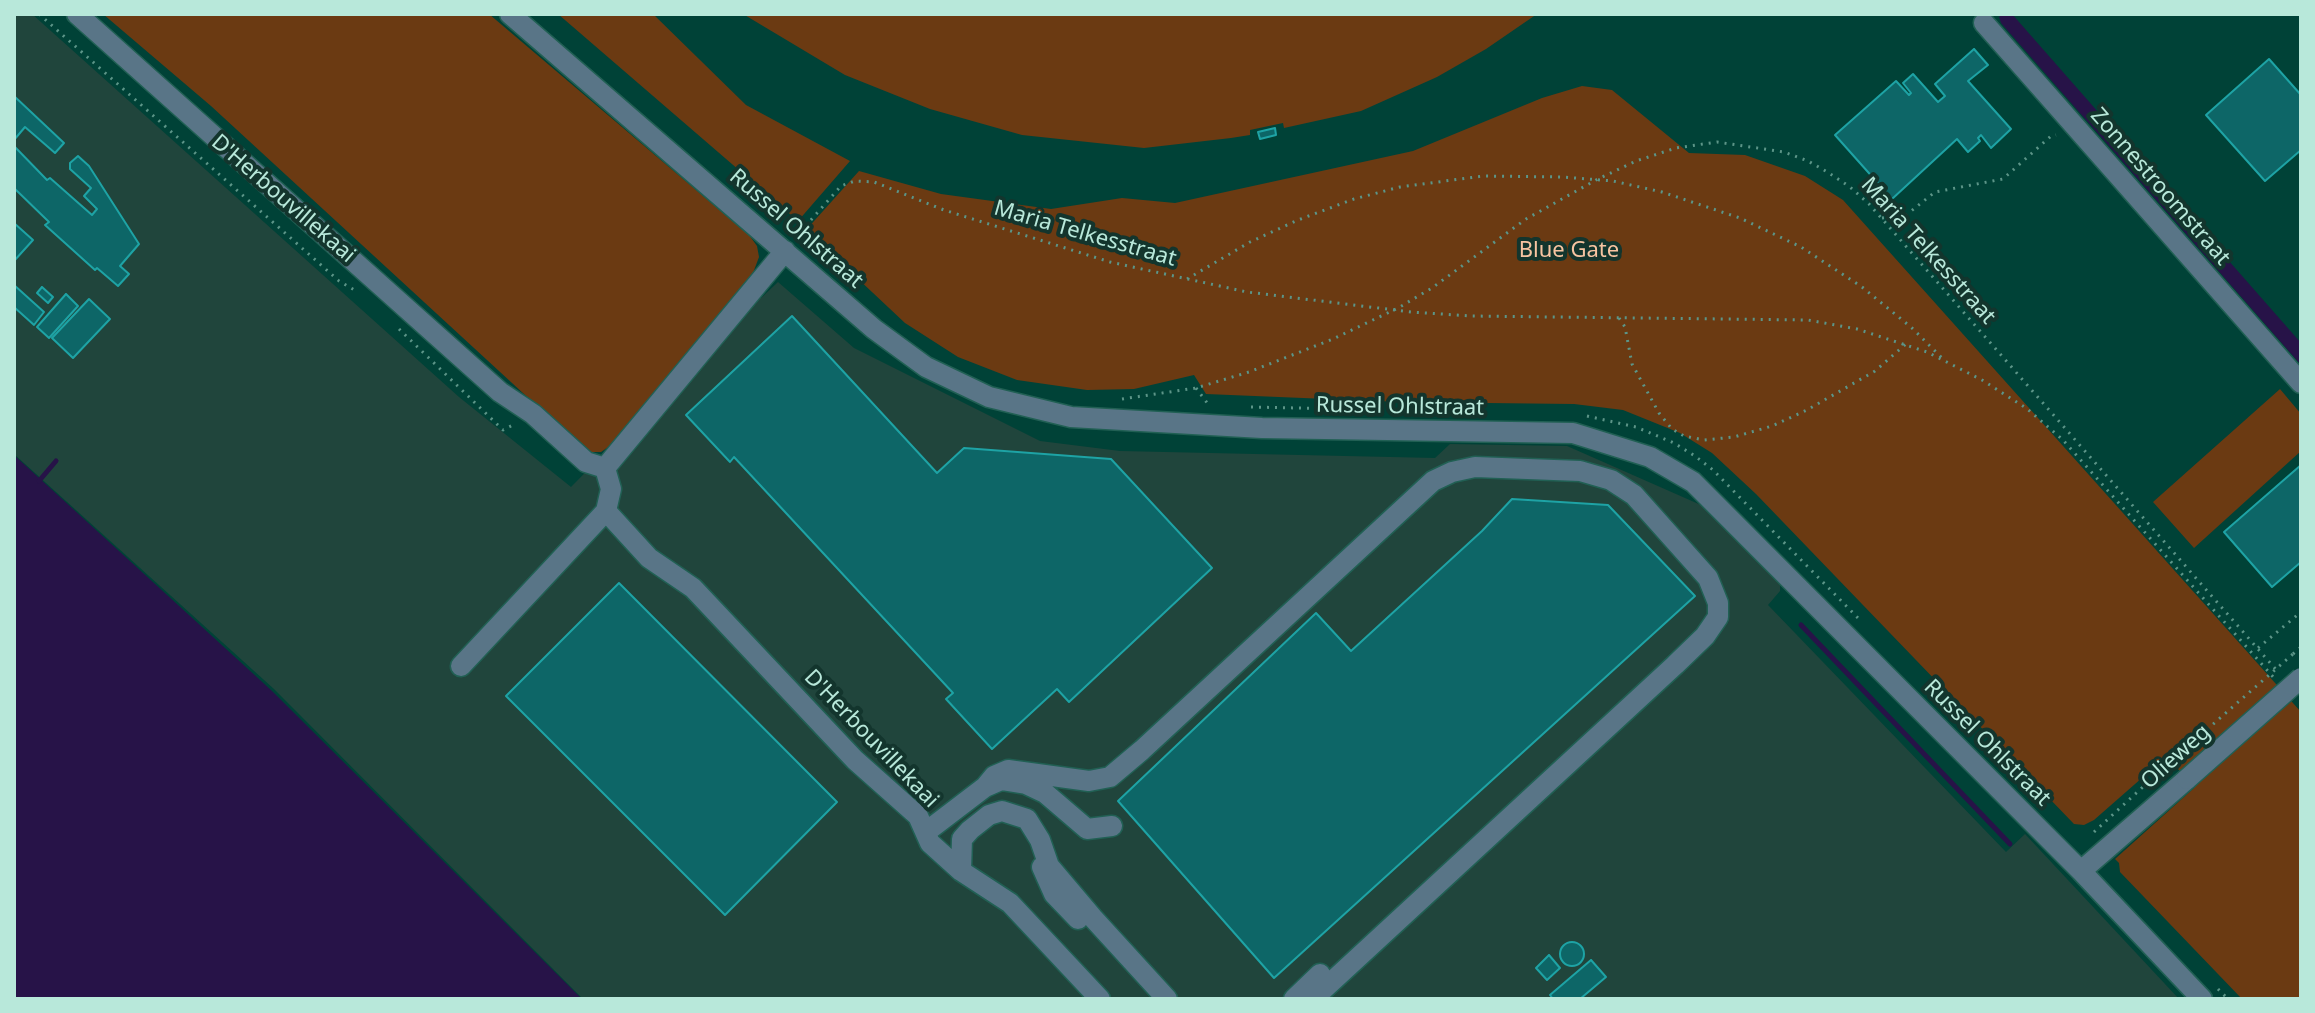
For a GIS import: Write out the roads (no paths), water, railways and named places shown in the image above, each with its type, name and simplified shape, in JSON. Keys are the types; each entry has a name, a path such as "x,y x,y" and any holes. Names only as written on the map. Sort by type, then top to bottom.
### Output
{"street":[{"name":"D'Herbouvillekaai","path":"77,14 500,392 533,414 586,462 605,468"},
{"name":"Russel Ohlstraat","path":"510,14 791,244 874,329 926,367 989,397 1071,417 1294,429 1573,433 1650,457 1693,482 2081,871 2202,999"},
{"name":"Zonnestroomstraat","path":"1984,23 2301,383"},
{"path":"461,666 606,511 611,489 605,468 791,244"},
{"path":"985,787 994,776 1008,770 1089,781 1110,777 1433,481 1452,472 1475,467 1580,471 1611,480 1634,495 1708,578 1718,603 1718,617 1705,636 1313,999"},
{"name":"D'Herbouvillekaai","path":"606,511 649,558 693,588 855,760 922,824 930,843 961,871 1010,903 1100,999"},
{"name":"Olieweg","path":"2081,871 2301,678"},
{"path":"922,824 1001,780 1026,784 1045,793 1087,829 1112,826"},
{"path":"961,871 962,839 989,815 1002,811 1027,819 1040,840 1049,866 1167,999"},
{"path":"1040,840 1042,870 1054,894 1149,999"},
{"path":"1294,999 1343,955 1364,951"}],"waterway":[{"path":"39,481 56,461"},
{"path":"1801,625 2010,844"}],"park label":[{"name":"Blue Gate","path":"1569,251"}]}
